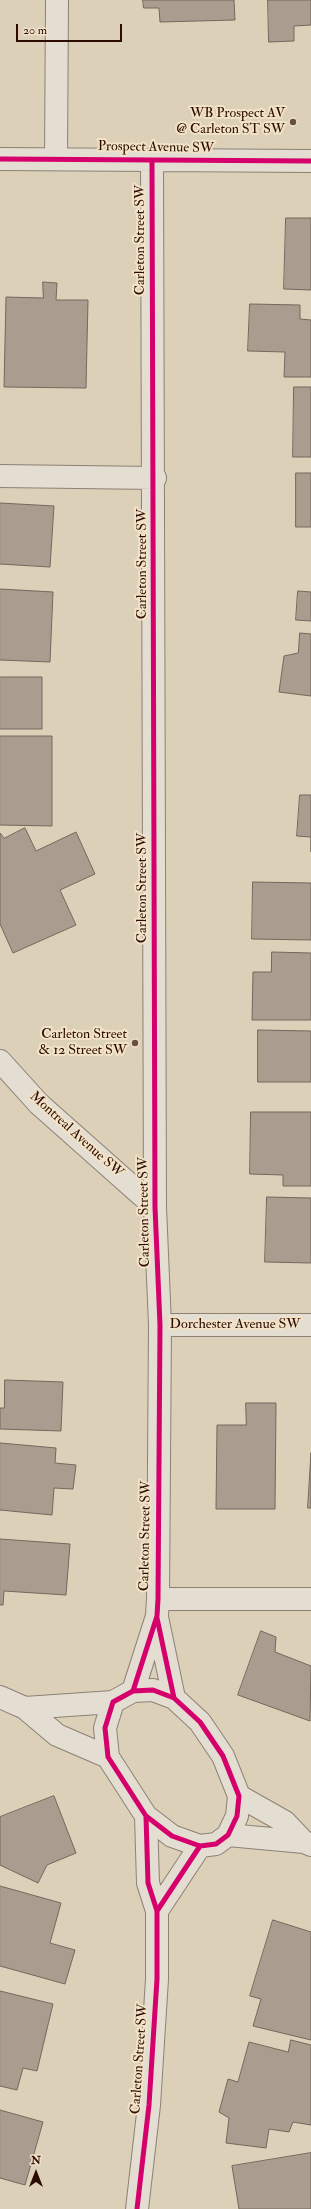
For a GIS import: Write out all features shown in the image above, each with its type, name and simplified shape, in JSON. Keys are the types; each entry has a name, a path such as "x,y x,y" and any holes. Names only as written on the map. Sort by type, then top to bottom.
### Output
{"street":[{"path":"56,159 57,0"},
{"name":"Prospect Avenue SW","path":"0,159 311,161"},
{"name":"Carleton Street SW","path":"152,160 155,478 155,1207 160,1325 157,1607 174,1698"},
{"path":"0,476 155,478"},
{"name":"Montreal Avenue SW","path":"0,1060 39,1104 155,1207"},
{"name":"Dorchester Avenue SW","path":"160,1325 311,1325"},
{"path":"157,1607 311,1599"},
{"name":"Carleton Street SW","path":"133,1691 157,1607"},
{"path":"25,1708 113,1702 133,1691 153,1690 174,1698 200,1722 223,1756 239,1796 237,1816 228,1835 216,1844 200,1846 172,1836 146,1816 108,1757 105,1728 113,1702"},
{"path":"0,1697 25,1708 57,1736 108,1757"},
{"path":"239,1796 285,1822 307,1844"},
{"name":"Carleton Street SW","path":"137,2209 143,2170 154,2046 157,1979 157,1911 148,1883 146,1816"},
{"path":"228,1835 307,1844"},
{"path":"157,1911 200,1846"}],"building":[{"path":"143,0 234,0 235,20 160,22 159,8 144,8"},
{"path":"268,0 311,0 311,25 294,26 294,41 269,42"},
{"path":"286,218 311,218 311,290 284,289"},
{"path":"43,282 57,283 56,300 88,300 86,388 4,387 6,297 43,298"},
{"path":"250,304 300,305 300,319 311,320 311,377 284,377 285,352 248,351"},
{"path":"294,387 311,387 311,457 293,457"},
{"path":"296,473 311,473 311,527 296,527"},
{"path":"0,503 54,506 50,567 0,564"},
{"path":"0,589 53,592 50,662 0,660"},
{"path":"298,591 311,592 311,621 296,620"},
{"path":"300,633 311,634 311,696 279,692 284,656 298,653"},
{"path":"0,677 42,677 42,729 0,729"},
{"path":"0,736 52,736 52,826 0,825"},
{"path":"300,795 311,795 311,837 297,836"},
{"path":"25,828 36,851 76,832 95,874 60,890 76,925 13,953 0,924 0,833 4,838"},
{"path":"253,882 311,883 311,940 252,939"},
{"path":"272,952 311,953 311,1020 252,1020 253,972 271,972"},
{"path":"258,1030 311,1031 311,1082 258,1082"},
{"path":"251,1112 311,1112 311,1186 283,1186 283,1175 250,1174"},
{"path":"267,1197 311,1198 311,1263 265,1262"},
{"path":"5,1380 63,1382 61,1431 0,1429 0,1408 4,1408"},
{"path":"246,1403 276,1403 275,1509 216,1509 217,1425 246,1425"},
{"path":"0,1443 56,1448 55,1463 76,1465 73,1489 54,1488 52,1515 0,1510"},
{"path":"311,1453 311,1508 308,1508"},
{"path":"0,1539 70,1544 66,1595 4,1591 3,1605 0,1605"},
{"path":"261,1631 276,1637 275,1652 311,1666 310,1721 238,1695"},
{"path":"54,1796 76,1853 47,1865 38,1883 0,1865 0,1817"},
{"path":"0,1886 61,1903 50,1943 75,1950 65,1984 0,1966"},
{"path":"273,1920 311,1932 311,2040 253,2026 261,1999 250,1996"},
{"path":"0,1991 53,2004 37,2071 23,2068 17,2090 0,2086"},
{"path":"291,2040 311,2045 311,2125 293,2122 289,2132 269,2129 266,2148 226,2143 229,2118 219,2112 228,2079 238,2082 249,2042 288,2052"},
{"path":"0,2110 43,2122 25,2185 0,2178"},
{"path":"311,2153 311,2209 239,2209 232,2166"}],"cycle path":[{"path":"0,159 311,161"},
{"path":"133,1691 157,1616 158,1599 160,1325 155,1207 152,161"},
{"path":"157,1618 174,1698"},
{"path":"153,1690 174,1698 200,1722 223,1756 239,1796 237,1816 228,1835 216,1844 200,1846 172,1836 146,1816 108,1757 105,1728 113,1702 133,1691 153,1690"},
{"path":"137,2209 149,2105 157,1979 157,1911 148,1883 146,1816"},
{"path":"157,1911 200,1846"}],"place":[{"name":"WB Prospect AV @ Carleton ST SW","path":"293,122"},
{"name":"Carleton Street & 12 Street SW","path":"135,1043"}]}
